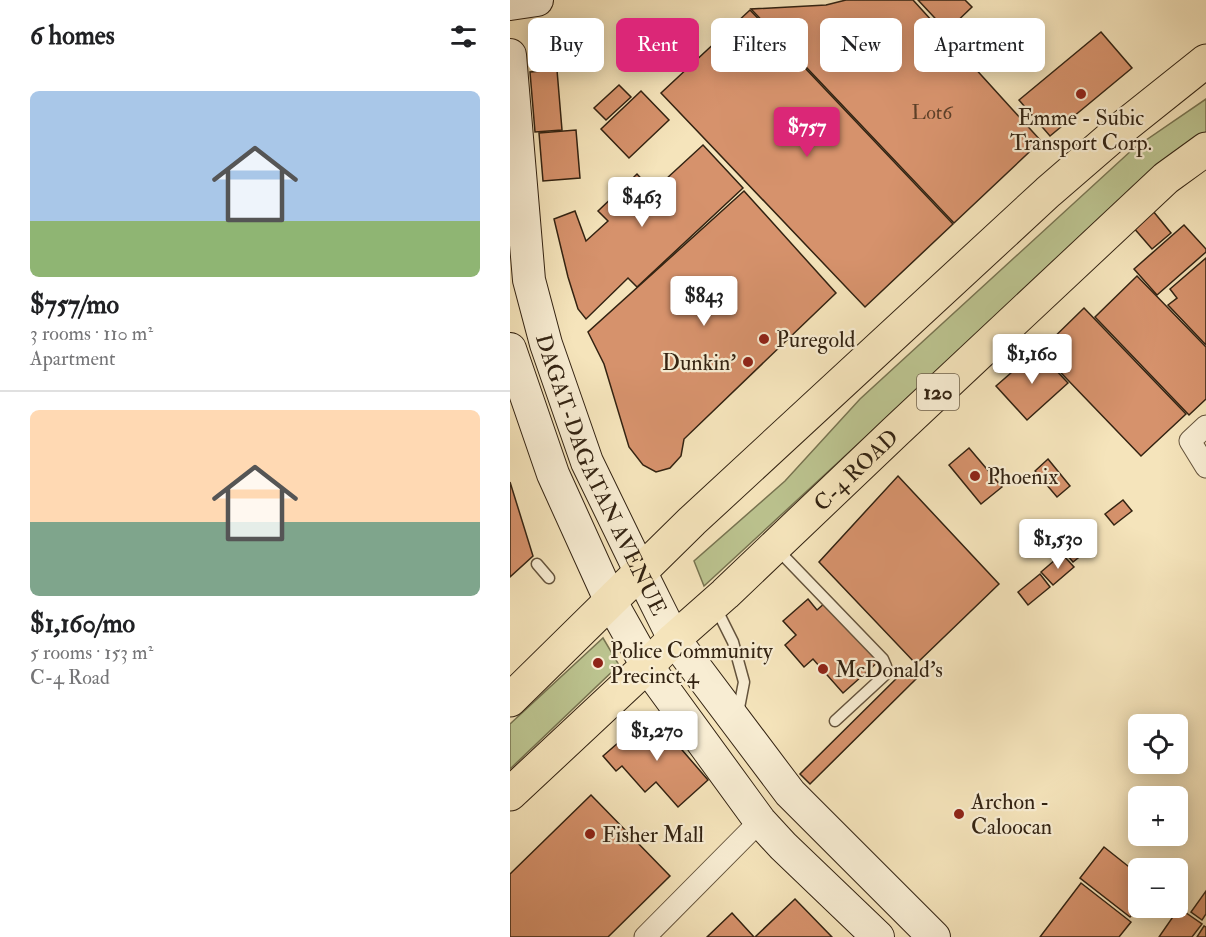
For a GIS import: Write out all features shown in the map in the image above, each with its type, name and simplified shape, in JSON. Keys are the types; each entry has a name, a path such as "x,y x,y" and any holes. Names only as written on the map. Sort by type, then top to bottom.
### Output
{"highway":[{"path":"510,700 692,521 1048,192 1122,128 1206,61"},
{"name":"C-4 ROAD","path":"510,794 1166,178 1206,149"}],"main road":[{"path":"510,4 537,0"},
{"name":"DAGAT-DAGATAN AVENUE","path":"510,56 519,282 546,344 587,462 674,639 790,793 934,937"},
{"name":"DAGAT-DAGATAN AVENUE","path":"510,349 554,474 611,602 647,666 760,821 878,937"}],"street":[{"path":"1206,426 1190,441 1206,466"},
{"path":"645,937 760,821"}],"lane":[{"path":"775,547 883,658 886,666 886,674 835,722"},
{"path":"537,564 549,578"},
{"path":"714,604 733,642 744,682 736,722"}],"green space":[{"path":"1206,99 1206,134 1154,171 704,586 694,561 785,481 860,399 1133,149"},
{"path":"603,638 619,665 510,769 510,724"}],"building":[{"path":"846,0 913,0 929,18 914,18 914,72 978,72 1041,141 954,223 808,69 808,18 760,18 751,9 826,5"},
{"path":"918,0 965,0 972,7 961,18 935,18"},
{"path":"750,10 758,18 741,18"},
{"path":"1101,32 1132,68 1050,136 1019,100"},
{"path":"711,46 711,72 808,71 953,224 865,307 661,93 684,72 699,72 699,58"},
{"path":"530,72 557,72 562,130 535,132"},
{"path":"619,85 631,97 606,120 594,108"},
{"path":"641,91 669,120 629,158 601,129"},
{"path":"576,130 580,178 543,181 539,133"},
{"path":"703,145 743,188 637,287 628,278 586,319 578,309 554,219 575,211 586,241 608,221 598,211 637,174 653,191"},
{"path":"744,191 836,293 684,439 681,456 670,468 656,472 643,465 629,447 604,364 588,332"},
{"path":"1153,211 1171,233 1152,249 1133,227"},
{"path":"1184,225 1206,249 1206,252 1157,295 1134,269"},
{"path":"1206,258 1206,345 1168,305 1177,298 1170,289"},
{"path":"1137,276 1206,347 1206,399 1189,415 1095,317"},
{"path":"1084,308 1186,414 1141,456 1040,351"},
{"path":"1037,350 1068,383 1027,420 996,386"},
{"name":"Phoenix","path":"969,448 1002,487 981,504 949,465"},
{"path":"1048,459 1070,486 1057,497 1035,471"},
{"path":"898,476 999,584 916,664 819,562"},
{"path":"510,482 533,556 510,577"},
{"path":"1123,500 1132,511 1114,525 1105,514"},
{"path":"1056,529 1065,538 1049,553 1040,544"},
{"path":"1082,535 1092,547 1073,562 1063,550"},
{"path":"1062,554 1074,567 1053,585 1041,572"},
{"path":"1040,574 1050,587 1028,605 1018,592"},
{"path":"808,599 817,610 826,602 879,661 843,693 813,659 804,667 785,645 796,635 783,621"},
{"path":"908,667 918,677 810,784 800,774"},
{"path":"651,714 708,780 678,807 656,782 645,792 622,766 616,771 603,756"},
{"name":"Fisher Mall","path":"591,795 670,876 608,937 510,937 510,874"},
{"path":"1104,847 1128,866 1128,915 1080,878"},
{"path":"1081,883 1131,922 1119,937 1040,937"},
{"path":"1206,891 1206,914 1202,920 1191,912"},
{"path":"795,899 832,937 755,937"},
{"path":"732,913 754,937 707,937"},
{"path":"1188,914 1202,924 1192,937 1159,937 1172,918 1188,918"},
{"path":"1204,926 1206,937 1197,937"}],"place":[{"name":"Emme - Subic Transport Corp.","path":"1081,94"},
{"name":"Puregold","path":"764,339"},
{"name":"Dunkin'","path":"748,362"},
{"name":"Phoenix","path":"975,476"},
{"name":"Police Community Precinct 4","path":"598,663"},
{"name":"McDonald's","path":"823,669"},
{"name":"Archon - Caloocan","path":"959,814"},
{"name":"Fisher Mall","path":"590,834"}]}
